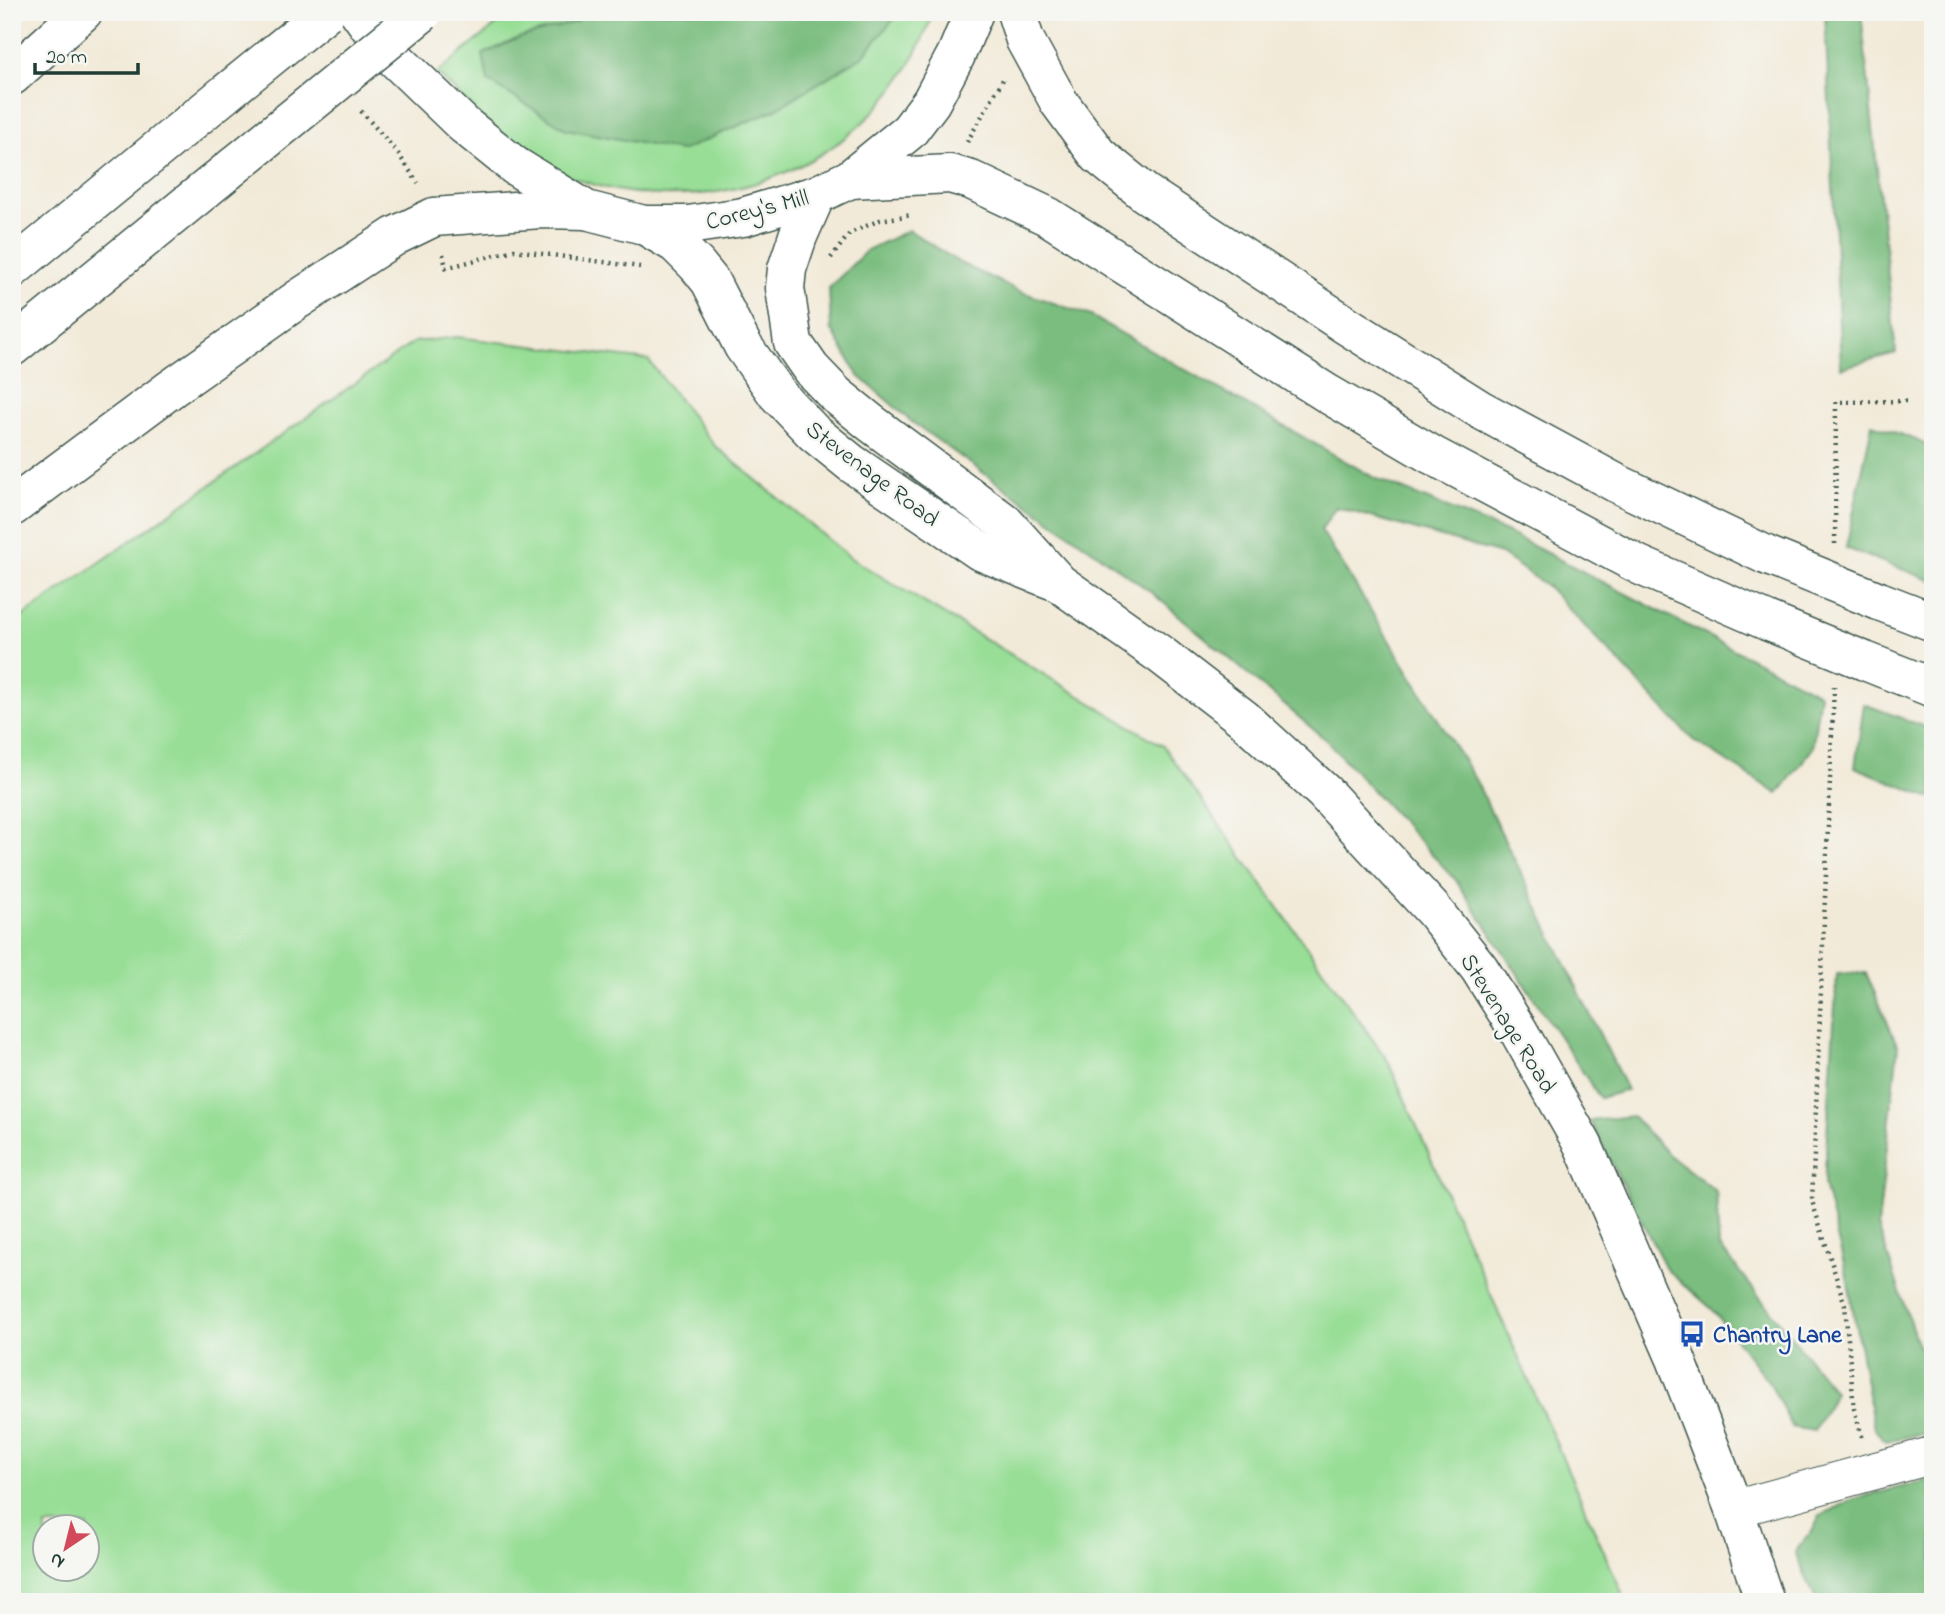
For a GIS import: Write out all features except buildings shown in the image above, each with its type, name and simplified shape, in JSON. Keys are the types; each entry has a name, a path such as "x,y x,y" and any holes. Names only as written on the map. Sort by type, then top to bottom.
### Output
{"main road":[{"path":"12,76 83,12"},
{"path":"12,269 326,12"},
{"name":"Corey's Mill","path":"359,12 387,51 464,125 515,166 586,209 644,225 688,225 743,217 816,195 850,178 909,131 931,102 956,55 974,12"},
{"path":"12,348 423,12"},
{"path":"1016,12 1025,40 1059,102 1098,155 1145,193 1481,410 1616,483 1766,555 1933,622"},
{"path":"850,178 950,174 982,185 1049,217 1328,394 1432,455 1639,565 1767,621 1849,669 1933,688"},
{"name":"Stevenage Road","path":"816,195 798,236 787,269 785,288 793,343 811,369 835,394 871,423 1003,522 1059,583 1161,655 1244,719 1324,792 1433,910 1479,968 1518,1030 1583,1145 1676,1359 1734,1509 1765,1602"},
{"path":"12,507 172,388 297,300 395,236 434,217 541,209 586,209"},
{"name":"Stevenage Road","path":"644,225 676,244 698,265 743,346 777,394 814,433 851,463 980,551 1059,583"}],"street":[{"path":"1734,1509 1933,1455"}],"path":[{"path":"1835,553 1836,402 1906,401"},
{"path":"1849,669 1812,1200 1845,1305 1854,1409 1871,1472"}],"green space":[{"path":"512,12 933,12 907,68 871,115 826,151 775,177 719,192 660,195 602,187 545,166 501,136 437,73"},
{"path":"588,12 896,12 893,20 863,56 774,110 681,151 566,129 488,81 483,54 521,37 576,22"},
{"path":"1825,12 1861,12 1896,353 1841,368"},
{"path":"909,230 960,263 1019,291 1091,316 1375,478 1508,533 1820,694 1812,749 1778,794 1693,740 1547,586 1501,554 1336,507 1321,530 1476,781 1627,1090 1600,1098 1455,879 1327,741 1151,592 912,422 858,375 831,329 829,288 867,250"},
{"path":"457,337 648,360 715,446 852,559 1163,746 1388,1061 1626,1602 12,1602 12,624 414,342"},
{"path":"1872,424 1933,446 1933,581 1846,548"},
{"path":"1864,704 1933,730 1933,799 1855,767"},
{"path":"1866,973 1898,1047 1878,1226 1918,1346 1933,1360 1933,1432 1886,1441 1874,1429 1847,1276 1824,1185 1837,974"},
{"path":"1632,1116 1669,1155 1716,1191 1719,1246 1835,1392 1814,1431 1792,1427 1771,1385 1712,1309 1667,1270 1590,1121"},
{"path":"1933,1479 1933,1602 1817,1602 1795,1552 1813,1530 1820,1516 1854,1499"}],"place":[{"name":"Chantry Lane","path":"1692,1334"}]}
